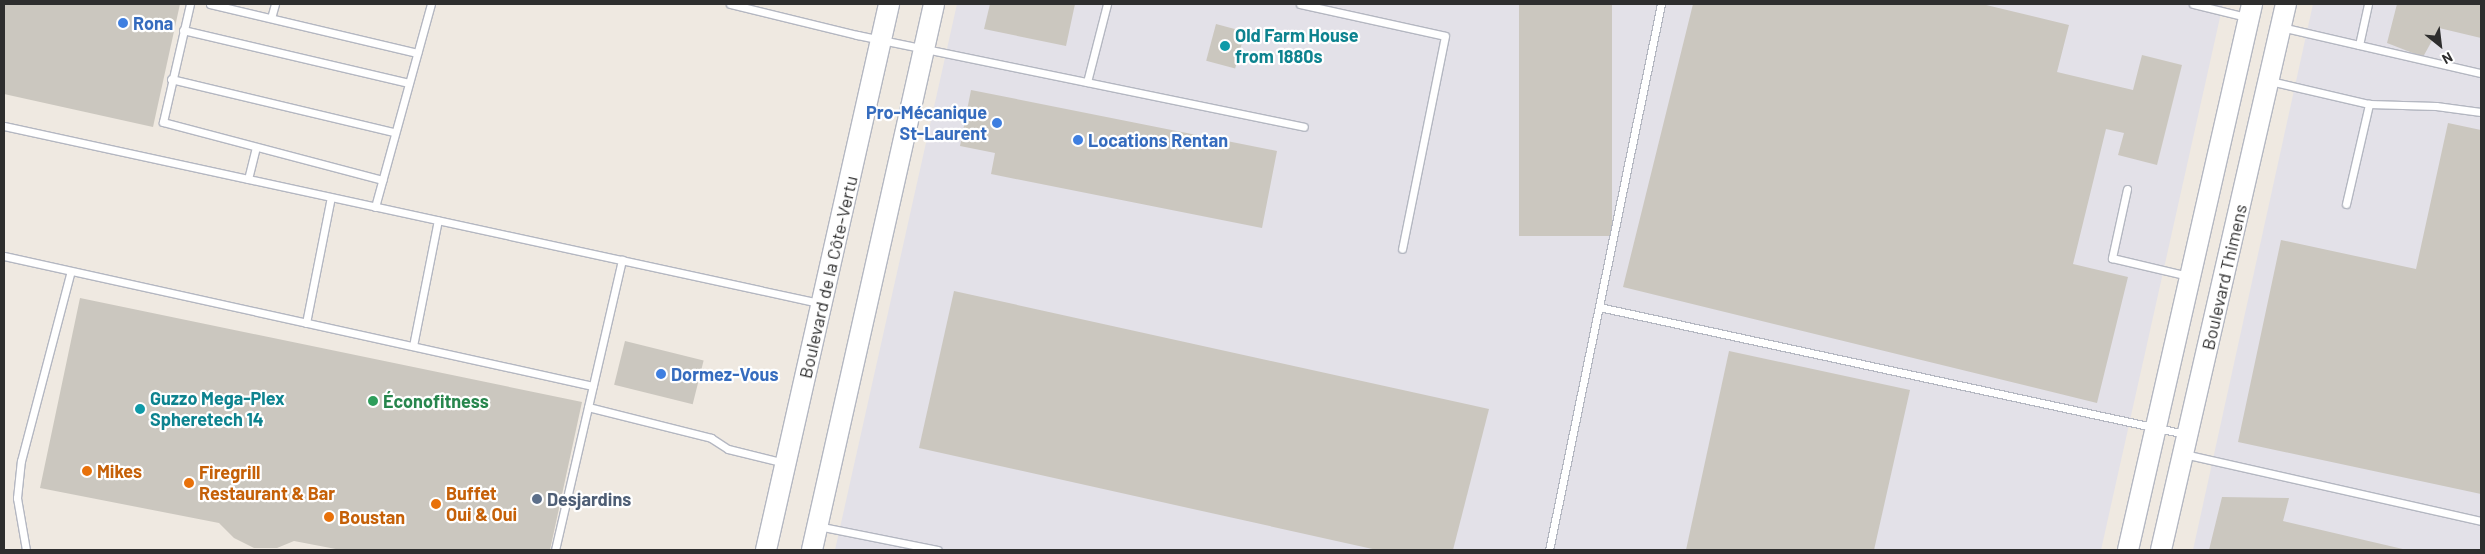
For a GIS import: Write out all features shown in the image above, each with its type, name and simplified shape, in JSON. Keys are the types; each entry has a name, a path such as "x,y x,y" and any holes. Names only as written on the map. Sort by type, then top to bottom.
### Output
{"street":[{"name":"Boulevard de la Côte-Vertu","path":"766,550 889,4"},
{"path":"812,550 934,4"},
{"name":"Boulevard Thimens","path":"2161,550 2286,4"},
{"name":"Boulevard Thimens","path":"2128,550 2251,10"},
{"path":"2240,52 2273,60"},
{"path":"2190,276 2222,283"}],"lane":[{"path":"190,4 170,79 163,122 382,180"},
{"path":"210,4 417,52"},
{"path":"271,18 275,4"},
{"path":"375,207 394,132 431,4"},
{"path":"730,4 801,23 925,47 1304,127"},
{"path":"1087,82 1107,4"},
{"path":"1300,4 1445,36 1402,249"},
{"path":"1549,550 1660,4"},
{"path":"2193,4 2251,10"},
{"path":"2359,45 2368,4"},
{"path":"2281,26 2481,73"},
{"path":"183,30 409,83"},
{"path":"170,79 394,132"},
{"path":"2268,81 2369,104 2436,106 2481,112"},
{"path":"2346,204 2369,104"},
{"path":"4,126 822,303"},
{"path":"248,179 256,147"},
{"path":"2128,189 2112,258 2190,276"},
{"path":"306,322 331,197"},
{"path":"413,346 438,220"},
{"path":"4,256 593,386"},
{"path":"555,550 622,260"},
{"path":"26,550 17,498 21,462 71,271"},
{"path":"1599,307 2155,428 2186,444 2481,521"},
{"path":"588,407 711,438 728,449 785,463"},
{"path":"818,526 938,550"}],"shaded area":[{"path":"957,4 2223,4 2101,550 835,550"},
{"path":"2313,4 2481,4 2481,550 2193,550"}],"building":[{"path":"4,4 180,4 153,127 4,94"},
{"path":"990,4 1075,4 1066,46 984,29"},
{"path":"1519,4 1612,4 1612,236 1519,236"},
{"path":"1693,4 1982,4 2069,25 2057,72 2133,90 2142,55 2182,65 2157,165 2118,155 2124,133 2106,129 2073,264 2128,277 2097,403 1623,287"},
{"path":"2397,4 2481,4 2481,38 2439,28 2423,57 2387,43"},
{"name":"Old Farm House from 1880s","path":"1216,24 1245,32 1235,68 1206,61"},
{"path":"971,90 1277,151 1262,228 991,174 995,153 960,146"},
{"path":"2448,123 2481,130 2481,494 2238,442 2281,240 2416,269"},
{"path":"954,291 1489,409 1453,550 1377,550 919,448"},
{"path":"80,298 582,402 550,550 341,550 294,541 277,548 254,548 234,538 219,523 40,488"},
{"path":"625,341 704,361 693,404 614,385"},
{"path":"1729,351 1910,390 1874,550 1686,550"},
{"path":"2222,497 2289,498 2283,521 2407,550 2209,550"}],"place":[{"name":"Rona","path":"123,23"},
{"name":"Old Farm House from 1880s","path":"1225,46"},
{"name":"Pro-Mécanique St-Laurent","path":"997,123"},
{"name":"Locations Rentan","path":"1078,140"},
{"name":"Dormez-Vous","path":"661,374"},
{"name":"Éconofitness","path":"373,401"},
{"name":"Guzzo Mega-Plex Spheretech 14","path":"140,409"},
{"name":"Mikes","path":"87,471"},
{"name":"Firegrill Restaurant & Bar","path":"189,483"},
{"name":"Desjardins","path":"537,499"},
{"name":"Buffet Oui & Oui","path":"436,504"},
{"name":"Boustan","path":"329,517"}]}
